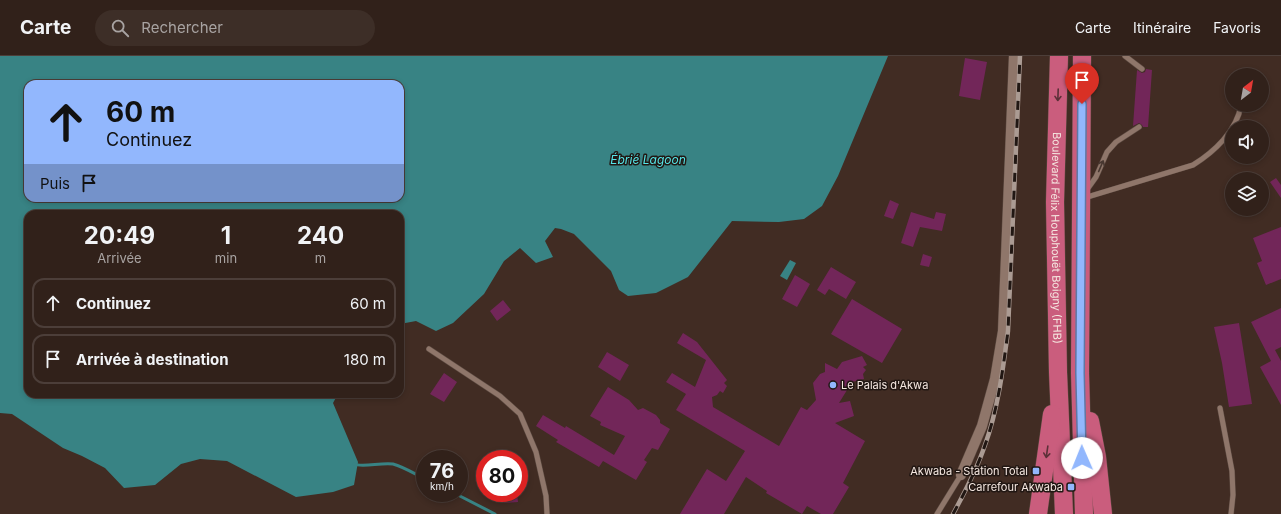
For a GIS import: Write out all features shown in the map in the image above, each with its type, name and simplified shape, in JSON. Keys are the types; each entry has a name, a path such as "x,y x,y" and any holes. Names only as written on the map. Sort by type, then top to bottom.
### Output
{"highway":[{"name":"Boulevard Félix Houphouët Boigny (FHB)","path":"1058,372 1055,202 1059,56"},
{"name":"Boulevard Félix Houphouët Boigny (FHB)","path":"1080,373 1082,56"},
{"path":"1038,514 1058,372"},
{"path":"1058,372 1064,514"},
{"path":"1080,373 1084,514"},
{"path":"1080,373 1097,457 1103,514"}],"street":[{"path":"961,475 982,426 995,379 1003,331 1014,56"}],"lane":[{"path":"1125,56 1142,69"},
{"path":"1081,199 1193,165 1208,156 1226,137 1236,120 1239,112"},
{"path":"1081,199 1096,177 1107,152 1116,142 1139,127"},
{"path":"429,349 500,396 520,414 532,438 536,452 546,496 548,514"},
{"path":"1220,408 1232,471 1233,494 1231,514"},
{"path":"937,514 961,475"}],"water":[{"name":"Ébrié Lagoon","path":"0,56 888,56 838,176 822,206 804,219 779,222 732,221 688,277 656,293 628,296 619,290 611,271 574,234 555,228 545,241 553,257 536,263 520,248 504,261 484,294 453,323 436,331 416,321 404,323 404,210 24,210 24,398 336,398 333,403 358,462 354,485 333,492 296,497 227,461 200,459 181,464 155,485 124,488 105,468 63,448 12,414 0,413"},
{"path":"790,260 796,263 787,280 780,276"}],"building":[{"path":"965,58 987,62 980,100 959,96"},
{"path":"1146,69 1152,70 1148,127 1143,127 1139,123 1133,126 1137,70 1142,73 1145,72"},
{"path":"1276,178 1281,185 1281,198 1270,182"},
{"path":"890,200 899,204 893,219 884,216"},
{"path":"911,212 934,219 936,212 946,214 942,231 920,227 913,247 901,243"},
{"path":"1281,227 1281,279 1266,285 1257,263 1262,261 1253,238"},
{"path":"923,254 932,257 929,267 920,265"},
{"path":"831,267 856,282 846,299 829,289 825,295 817,290"},
{"path":"795,275 810,284 797,307 782,299"},
{"path":"852,299 902,329 882,363 831,334"},
{"path":"503,300 511,310 497,321 490,311"},
{"path":"1281,308 1281,347 1275,350 1281,361 1281,405 1260,367 1271,361 1251,322"},
{"path":"1239,323 1252,404 1229,407 1222,363 1214,327"},
{"path":"683,333 697,342 727,380 724,383 727,386 723,393 720,391 717,395 712,397 713,407 779,446 801,407 807,410 816,400 813,383 820,374 825,372 825,363 837,369 842,362 862,356 867,365 863,367 866,370 863,374 864,379 852,382 839,403 850,401 854,416 835,423 865,441 843,483 849,487 833,514 821,514 807,506 802,514 766,493 767,491 746,477 724,514 680,514 707,469 726,481 745,451 676,410 686,394 666,382 672,373 695,387 706,360 677,343"},
{"path":"607,352 629,365 620,381 598,367"},
{"path":"444,373 457,382 444,402 430,394"},
{"path":"608,387 629,400 638,410 643,408 656,415 660,420 660,423 670,429 658,450 652,448 644,460 647,462 636,480 603,461 599,467 556,442 558,440 536,426 543,415 565,428 566,426 614,455 625,436 600,425 601,422 590,416"}],"waterway":[{"path":"354,464 393,464 416,474"},
{"path":"468,500 495,514"}],"railway":[{"path":"953,514 975,472 982,454 990,431 1000,389 1008,331 1020,56"}],"place":[{"name":"Le Palais d'Akwa","path":"833,385"},
{"name":"Akwaba - Station Total","path":"1036,471"},
{"name":"Carrefour Akwaba","path":"1071,487"}],"route":[{"path":"1082,104 1080,373 1082,458"}]}
